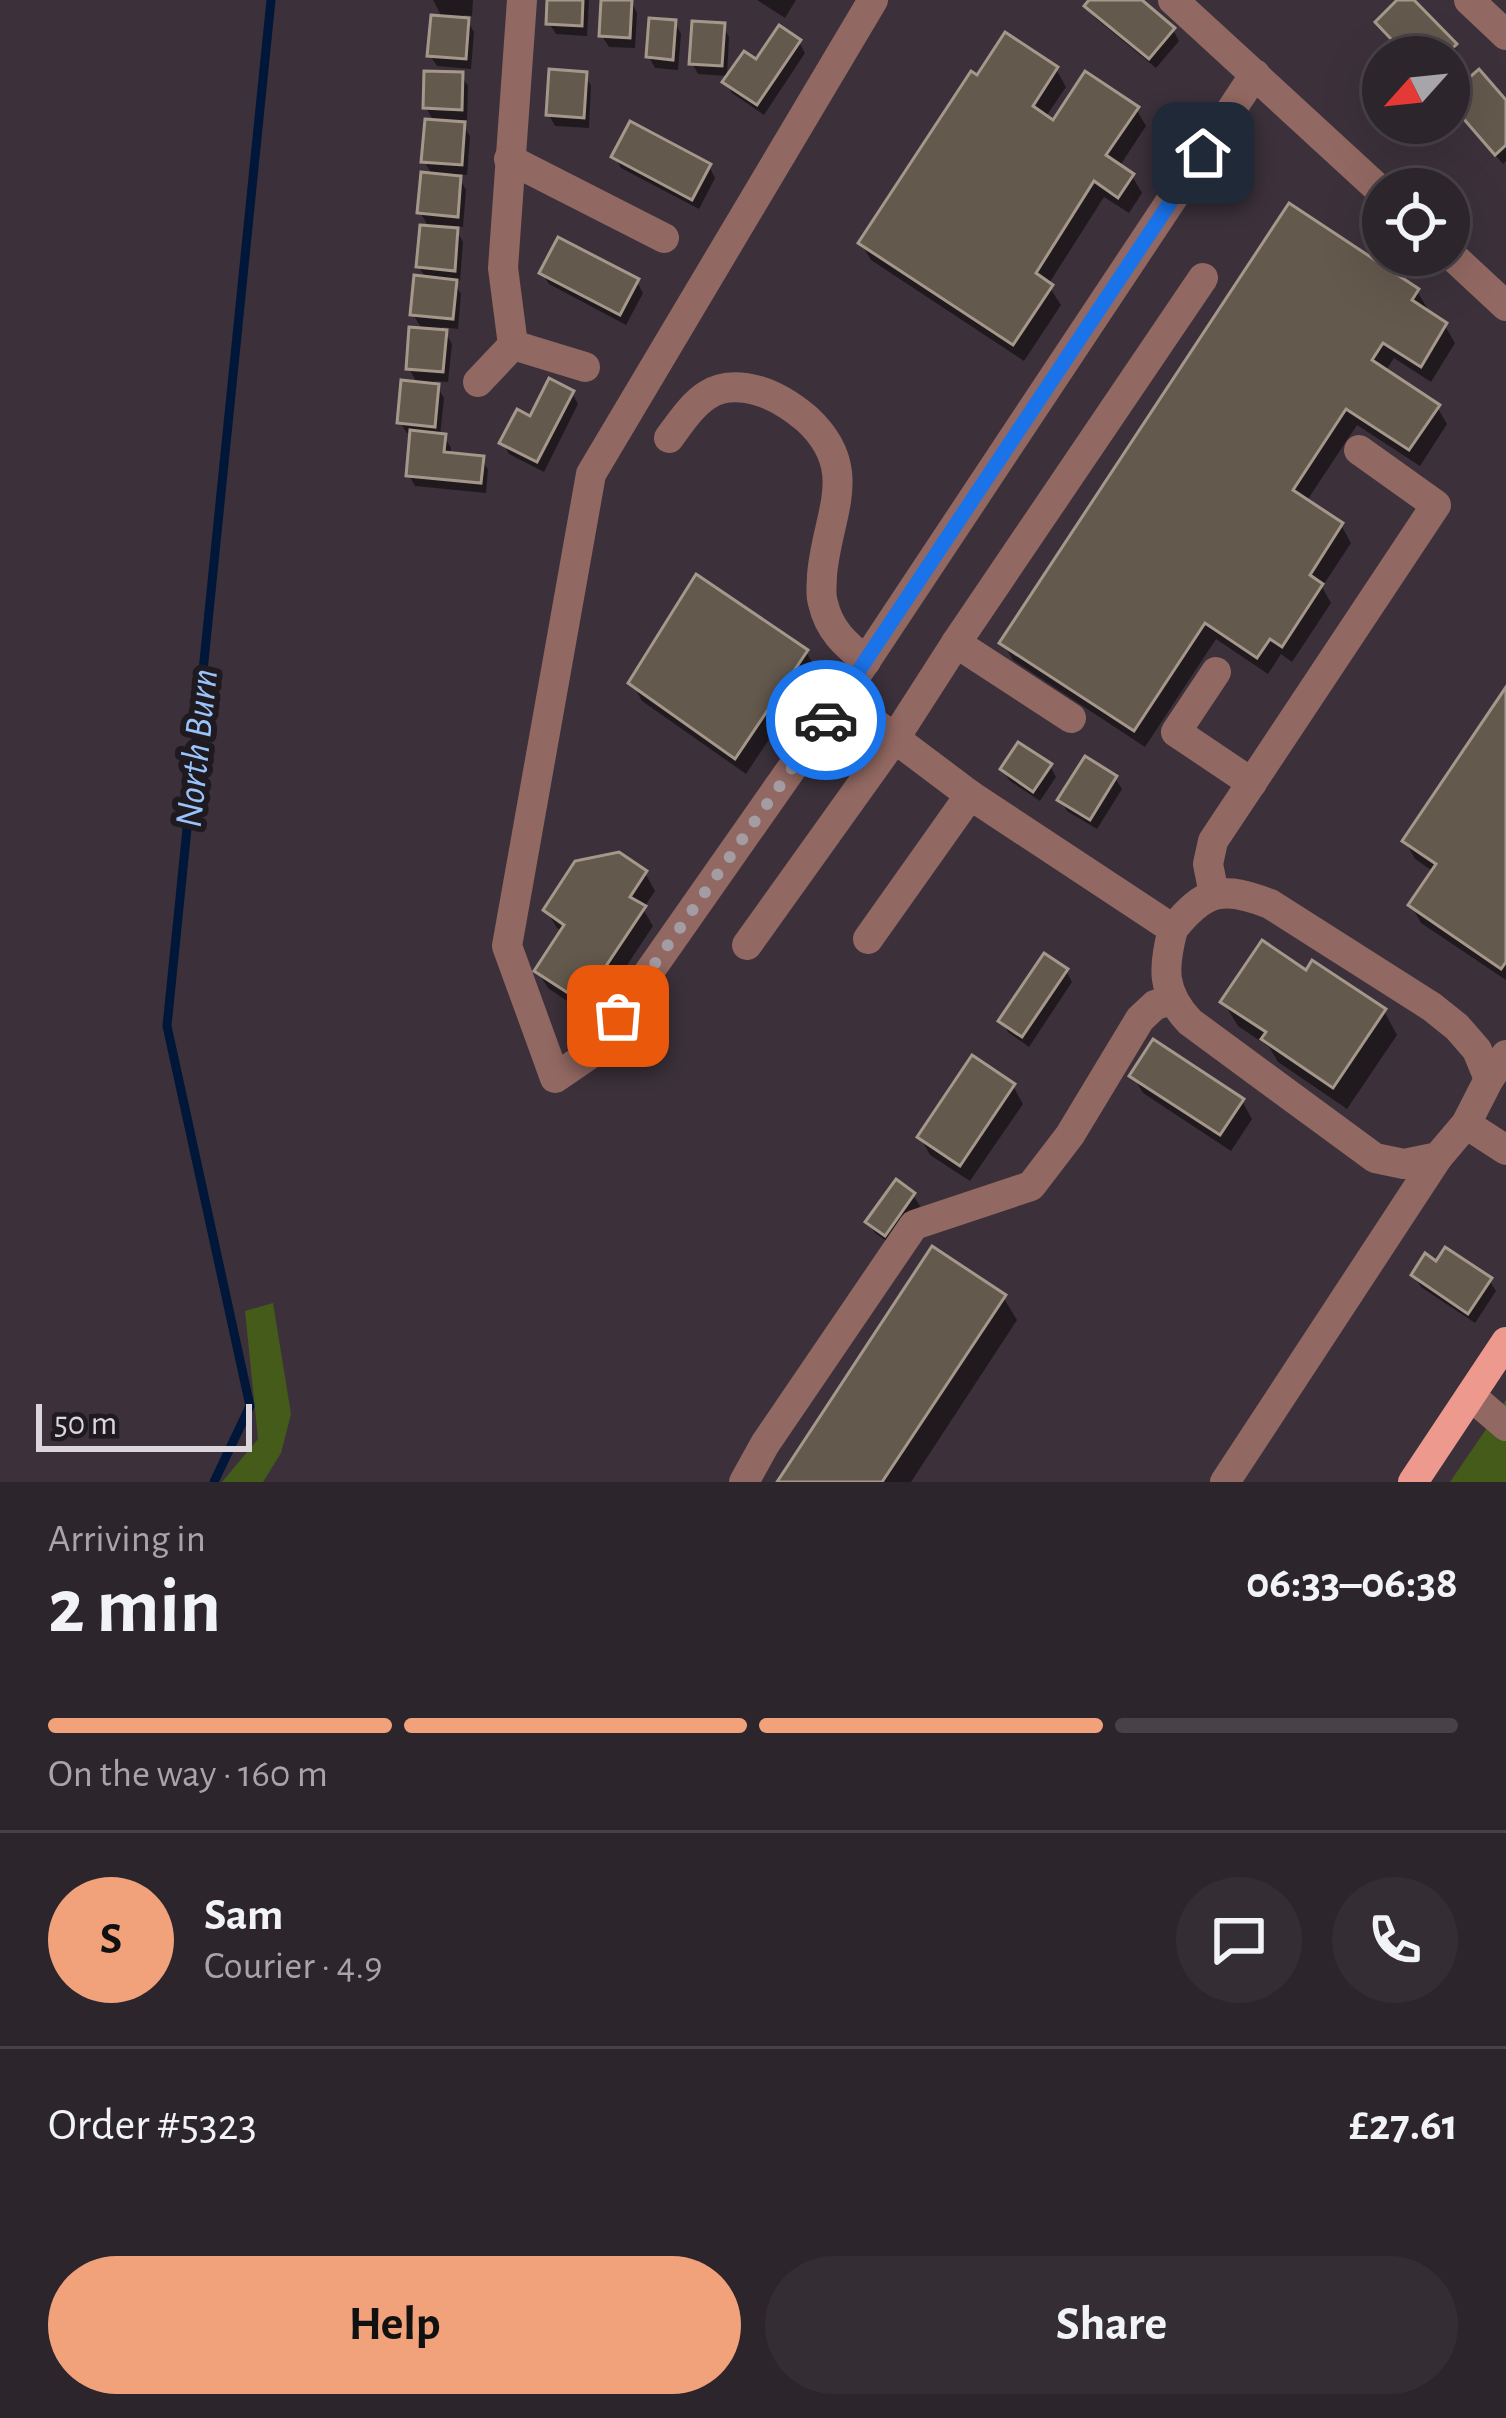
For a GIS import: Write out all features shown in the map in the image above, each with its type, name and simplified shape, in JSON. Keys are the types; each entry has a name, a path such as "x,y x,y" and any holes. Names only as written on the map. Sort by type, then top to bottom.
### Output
{"main road":[{"path":"1413,1482 1506,1342"}],"street":[{"path":"513,344 502,268 523,0"},
{"path":"873,0 591,474 507,946 555,1078 593,1052 841,698 1255,74"},
{"path":"1174,0 1362,173"},
{"path":"1469,0 1506,35"},
{"path":"509,159 664,238"},
{"path":"1470,273 1506,306"},
{"path":"747,945 895,738 1203,278"},
{"path":"513,344 585,367"},
{"path":"478,382 513,344"},
{"path":"669,438 696,401 721,387 758,391 795,409 818,430 835,457 839,476 820,596 839,638 866,661"},
{"path":"1214,894 1208,864 1213,841 1436,505 1359,450"},
{"path":"956,643 1071,718"},
{"path":"1216,672 1176,732 1252,783"},
{"path":"841,698 970,795 1173,929"},
{"path":"868,939 970,795"},
{"path":"1226,1482 1438,1157 1466,1124 1497,1067 1432,1007 1270,904 1245,894 1214,894 1192,906 1173,929 1167,955 1172,1000 1190,1022 1375,1158 1404,1165 1438,1157"},
{"path":"745,1482 765,1444 914,1225 1031,1186 1070,1135 1140,1019 1156,1005 1172,1000"},
{"path":"1466,1124 1506,1150"},
{"path":"1471,1396 1506,1426"}],"green space":[{"path":"273,1303 291,1414 281,1453 263,1482 222,1482 258,1439 245,1311"},
{"path":"1506,1400 1506,1482 1450,1482"}],"building":[{"path":"547,0 583,0 582,26 546,24"},
{"path":"601,0 632,0 630,38 599,36"},
{"path":"1089,0 1142,0 1175,28 1149,59 1084,6"},
{"path":"1397,0 1414,0 1449,36 1388,36 1375,22"},
{"path":"431,15 469,18 466,59 427,56"},
{"path":"649,18 676,20 673,60 646,57"},
{"path":"692,21 725,23 722,66 689,64"},
{"path":"779,25 801,40 757,105 722,82 744,51 756,59"},
{"path":"1005,32 1058,67 1033,106 1053,120 1085,71 1139,107 1106,155 1134,174 1118,198 1094,181 1036,273 1053,285 1013,345 858,243 971,71 977,75"},
{"path":"549,69 587,72 584,118 546,115"},
{"path":"1479,69 1506,100 1506,145 1495,155 1470,126 1470,77"},
{"path":"424,71 463,72 462,110 423,108"},
{"path":"425,119 465,122 462,165 421,162"},
{"path":"630,121 711,164 692,200 611,157"},
{"path":"421,172 461,176 458,217 417,213"},
{"path":"1289,203 1362,251 1362,276 1399,276 1419,289 1412,300 1447,323 1421,367 1383,343 1372,360 1440,405 1409,450 1346,409 1293,490 1343,523 1310,575 1323,584 1282,647 1270,639 1257,658 1205,623 1134,731 999,643"},
{"path":"420,225 458,228 455,271 416,267"},
{"path":"558,237 639,279 620,315 539,273"},
{"path":"414,275 457,280 453,319 410,315"},
{"path":"409,327 447,330 443,372 406,369"},
{"path":"549,378 574,391 537,462 499,443 517,409 530,416"},
{"path":"401,380 439,384 435,427 397,423"},
{"path":"410,430 446,434 444,452 484,456 481,483 406,476"},
{"path":"696,574 808,650 735,759 628,683"},
{"path":"1506,687 1506,962 1501,969 1408,905 1436,864 1402,841"},
{"path":"1018,742 1052,764 1033,792 1000,769"},
{"path":"1085,756 1117,776 1090,820 1057,800"},
{"path":"619,852 647,871 630,897 646,906 582,1002 534,971 564,925 543,910 575,861"},
{"path":"1262,940 1306,970 1312,960 1386,1009 1333,1088 1261,1039 1266,1032 1220,1002"},
{"path":"1044,953 1068,969 1022,1037 998,1021"},
{"path":"1153,1039 1244,1099 1220,1135 1129,1076"},
{"path":"972,1055 1015,1084 960,1166 917,1137"},
{"path":"896,1179 915,1193 885,1236 865,1222"},
{"path":"932,1246 1006,1295 882,1482 777,1482"},
{"path":"1445,1247 1492,1278 1468,1314 1411,1275 1425,1253 1436,1261"}],"waterway":[{"name":"North Burn","path":"214,1482 250,1406 167,1026 271,0"}],"way so far":[{"path":"618,1016 826,720"}],"route":[{"path":"826,720 1203,153"}]}
